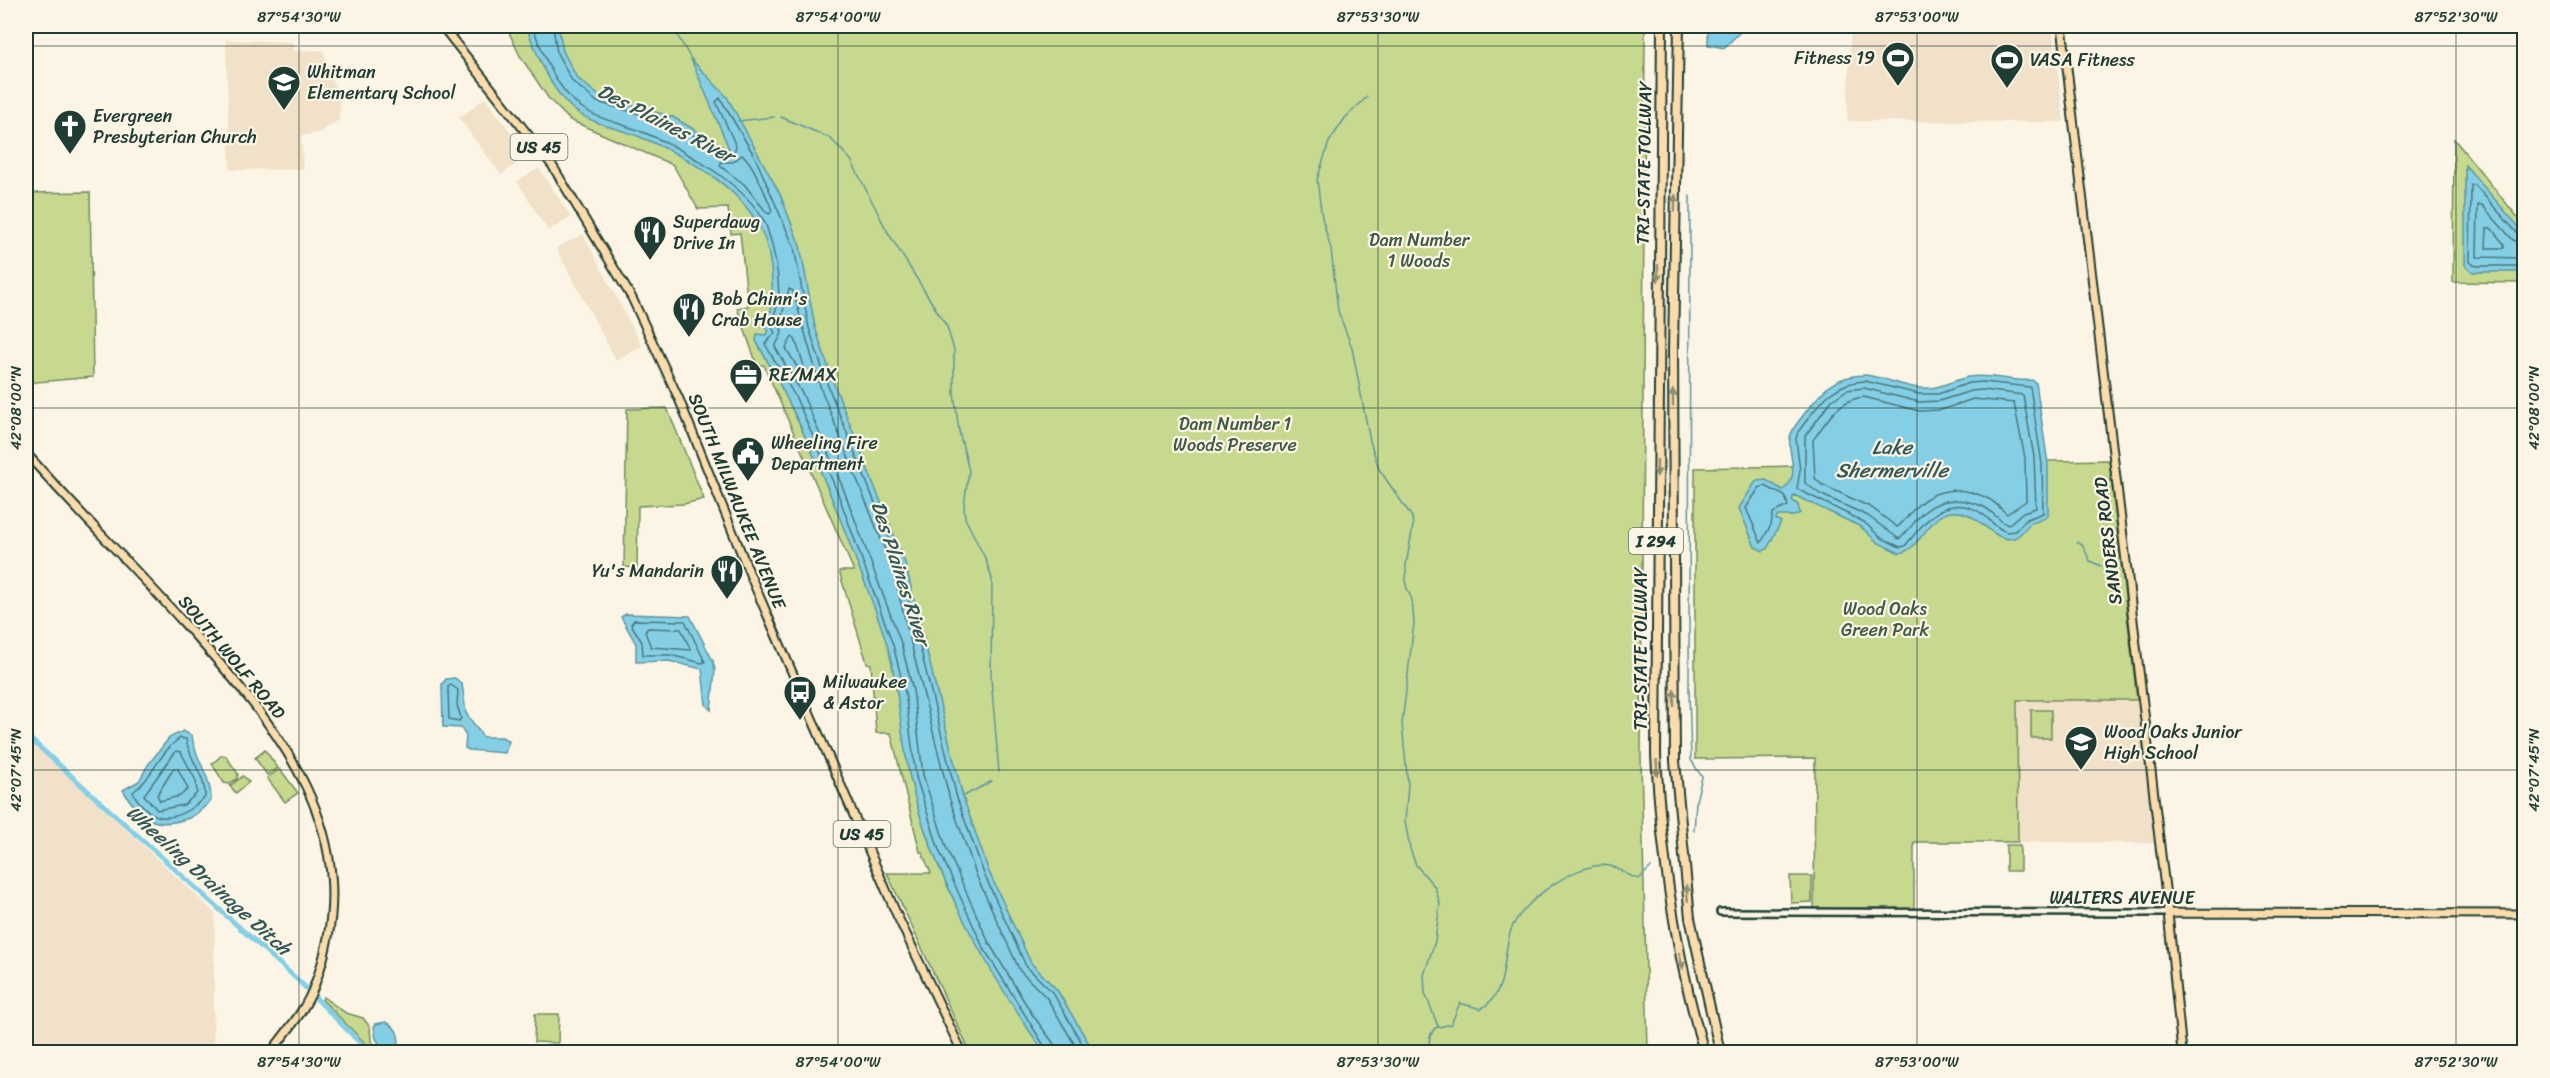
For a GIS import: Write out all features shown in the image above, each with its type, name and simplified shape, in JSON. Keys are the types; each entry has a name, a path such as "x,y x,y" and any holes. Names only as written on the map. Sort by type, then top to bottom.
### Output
{"highway":[{"name":"TRI-STATE TOLLWAY","path":"1662,26 1656,754 1662,840 1676,940 1704,1053"},
{"name":"TRI-STATE TOLLWAY","path":"1679,26 1673,350 1675,761 1690,918 1720,1053"}],"main road":[{"name":"SOUTH MILWAUKEE AVENUE","path":"441,26 552,165 632,298 679,399 751,577 896,913 962,1053"},
{"name":"SANDERS ROAD","path":"2062,26 2168,914 2182,1053"},
{"name":"SOUTH WOLF ROAD","path":"26,453 228,671 260,710 290,752 316,811 331,872 328,938 315,985 302,1011 271,1053"},
{"name":"WALTERS AVENUE","path":"2168,914 2524,914"}],"street":[{"name":"WALTERS AVENUE","path":"1720,912 2168,914"}],"shaded area":[{"path":"1851,26 2052,26 2064,122 1847,121"},
{"name":"Whitman Elementary School","path":"226,40 294,42 294,51 323,50 340,101 339,120 318,133 301,136 303,169 230,170"},
{"path":"485,98 528,155 501,175 459,118"},
{"path":"539,168 571,217 548,231 517,181"},
{"path":"583,234 642,346 616,360 556,248"},
{"name":"Wood Oaks Junior High School","path":"2017,700 2137,700 2154,843 2018,842"},
{"path":"26,736 215,913 213,1052 26,1052"}],"green space":[{"name":"Dam Number 1 Woods Preserve","path":"506,26 1645,26 1641,758 1648,1052 970,1052 887,873 931,873 920,852 891,733 876,733 871,664 867,663 839,571 854,571 764,365 757,365 737,308 748,306 740,233 731,234 728,208 698,209 673,165 570,120 549,99 520,56"},
{"path":"2454,139 2524,225 2524,283 2453,282"},
{"path":"90,192 93,377 26,383 26,193"},
{"path":"667,408 704,499 684,504 638,506 637,568 624,567 627,409"},
{"name":"Wood Oaks Green Park","path":"2109,460 2137,700 2017,700 2018,842 1914,842 1914,911 1814,910 1815,758 1695,759 1695,468"},
{"path":"2031,710 2051,710 2051,738 2031,738"},
{"path":"265,750 278,768 267,775 255,758"},
{"path":"222,755 226,756 238,774 237,779 229,784 224,783 212,764"},
{"path":"280,769 298,793 285,802 267,778"},
{"path":"243,776 249,782 236,793 230,786"},
{"path":"2006,845 2020,845 2020,871 2006,871"},
{"path":"1790,876 1812,876 1812,902 1791,903"},
{"path":"323,997 346,1013 363,1018 370,1027 371,1041 383,1052 374,1052 322,1000"},
{"path":"535,1014 559,1014 558,1043 534,1042"}],"water":[{"name":"Des Plaines River","path":"526,26 558,26 563,51 577,78 601,97 673,117 730,151 691,59 727,97 780,194 800,246 815,327 834,384 905,563 963,797 989,872 1031,963 1057,990 1094,1052 1044,1052 983,956 964,921 932,850 910,778 895,680 881,625 810,446 756,341 757,334 766,335 769,331 760,324 761,316 771,311 772,290 767,246 759,226 737,196 707,172 674,152 588,118 573,109 550,81"},
{"path":"1708,26 1746,26 1724,48 1708,45"},
{"path":"2465,165 2524,233 2524,272 2473,272 2465,265"},
{"name":"Lake Shermerville","path":"1865,375 1919,388 1938,386 1976,376 2032,380 2036,383 2048,464 2048,516 2031,523 2016,537 2006,539 1967,514 1947,513 1933,522 1912,547 1899,553 1877,542 1861,527 1794,495 1792,500 1798,505 1800,513 1794,516 1778,516 1776,519 1781,522 1767,549 1763,551 1755,547 1739,508 1756,481 1766,480 1783,490 1792,478 1790,437 1796,424 1830,385 1845,378"},
{"path":"626,614 690,616 713,661 715,670 711,710 706,705 702,669 669,661 636,662 636,644 621,617"},
{"path":"455,678 462,684 466,713 483,737 502,737 509,741 505,753 469,750 465,748 466,736 461,728 443,727 442,684 446,679"},
{"path":"183,731 192,736 196,753 209,784 211,801 189,818 167,823 150,820 136,809 123,790 139,781 169,738"},
{"path":"386,1022 396,1031 399,1038 399,1052 386,1052 376,1039 374,1027 376,1024"}],"waterway":[{"path":"672,26 691,59"},
{"path":"1367,97 1345,118 1329,142 1317,180 1322,218 1331,249 1338,311 1352,348 1370,441 1379,469 1412,517 1413,526 1406,565 1406,586 1412,600 1414,623 1402,724 1408,785 1405,821 1410,849 1416,865 1435,887 1440,904 1435,941 1424,975 1425,993 1438,1026"},
{"path":"738,121 774,117"},
{"path":"781,117 830,138 851,160 887,231 947,327 954,350 954,393 959,431 969,471 964,505 965,518 986,560 992,579 991,678 999,772"},
{"path":"1690,196 1689,690 1691,760 1702,777 1696,801 1694,831"},
{"path":"2077,542 2082,544 2090,561 2101,566"},
{"path":"2106,568 2115,569"},
{"name":"Wheeling Drainage Ditch","path":"26,735 300,982 369,1052"},
{"path":"964,796 992,781"},
{"path":"1428,1052 1430,1036 1435,1028 1451,1024 1460,1003 1481,1009 1497,993 1511,930 1526,907 1539,896 1553,885 1583,869 1610,866 1639,879 1651,867"}],"place":[{"name":"Fitness 19","path":"1898,87"},
{"name":"VASA Fitness","path":"2007,89"},
{"name":"Whitman Elementary School","path":"284,111"},
{"name":"Evergreen Presbyterian Church","path":"70,155"},
{"name":"Superdawg Drive In","path":"650,261"},
{"name":"Bob Chinn's Crab House","path":"689,338"},
{"name":"RE/MAX","path":"746,404"},
{"name":"Wheeling Fire Department","path":"748,482"},
{"name":"Yu's Mandarin","path":"727,600"},
{"name":"Milwaukee & Astor","path":"800,721"},
{"name":"Wood Oaks Junior High School","path":"2081,771"}],"park label":[{"name":"Dam Number 1 Woods","path":"1419,250"}]}
